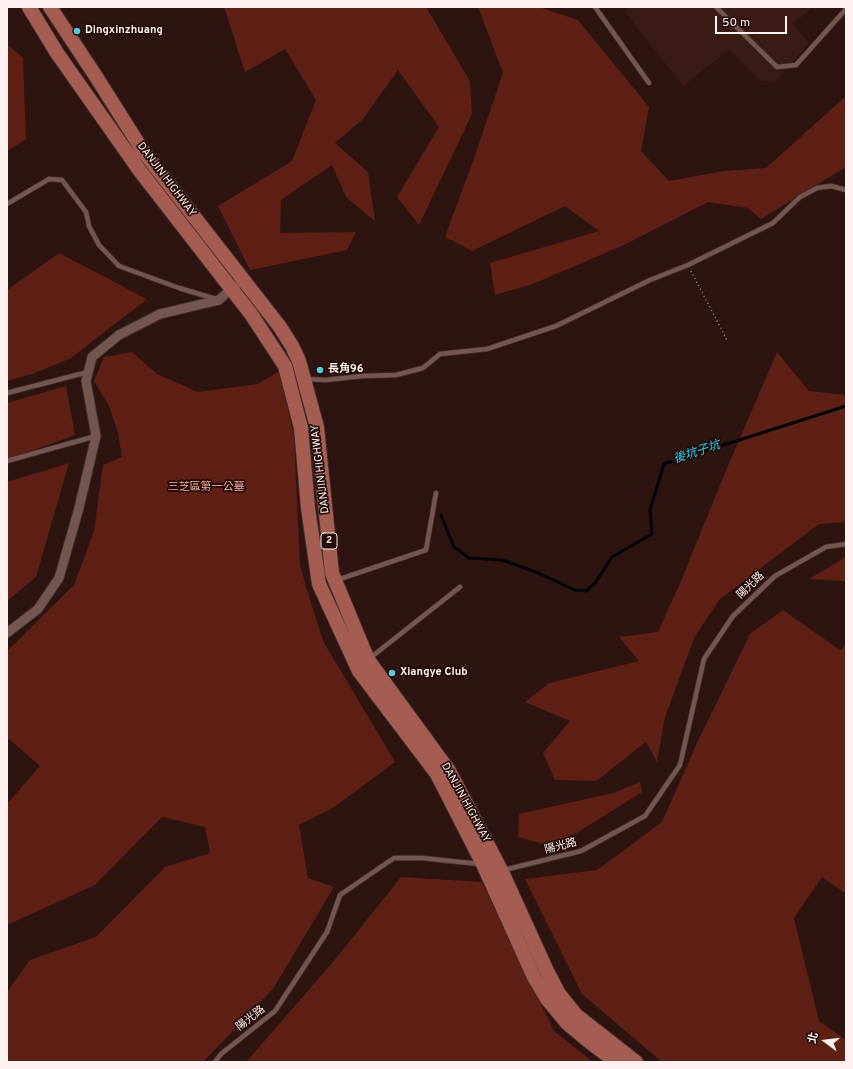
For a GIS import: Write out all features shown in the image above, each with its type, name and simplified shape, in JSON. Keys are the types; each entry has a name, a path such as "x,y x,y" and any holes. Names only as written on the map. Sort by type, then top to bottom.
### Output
{"main road":[{"name":"DANJIN HIGHWAY","path":"29,7 57,53 140,171 251,314 285,366 301,428 308,508 319,584 359,671 437,774 492,867 559,994 576,1015 636,1062"},
{"name":"DANJIN HIGHWAY","path":"50,7 143,151 244,283 280,327 292,346 299,360 317,427 332,573 368,660 449,771 492,867 534,977 547,999 567,1023 616,1062"},
{"path":"312,533 328,531"}],"street":[{"path":"7,633 38,609 59,578 80,508 96,436 86,381 92,357 119,335 160,314 219,300 231,288 244,283"}],"lane":[{"path":"595,7 649,83"},
{"path":"716,7 777,66 796,65 846,9"},
{"path":"7,204 49,179 62,180 86,212 89,226 100,245 119,266 179,288 219,300"},
{"path":"304,379 326,380 362,376 396,375 423,368 440,354 488,349 556,326 650,280 688,265 773,223 800,197 817,188 831,186 846,190"},
{"path":"7,393 21,388 88,372"},
{"path":"7,462 96,436"},
{"path":"335,580 426,550 436,493"},
{"name":"陽光路","path":"215,1062 221,1054 275,1011 327,932 340,895 394,858 422,858 492,867 581,851 645,816 680,765 704,659 733,616 775,576 826,547 846,544"},
{"path":"368,660 460,588"}],"path":[{"path":"688,265 728,342"}],"shaded area":[{"path":"630,7 813,7 793,24 809,43 775,82 759,81 729,50 683,86 624,11"}],"green space":[{"path":"224,7 426,7 470,81 472,114 419,225 397,197 439,127 398,70 363,119 335,143 368,172 375,221 346,197 332,165 281,200 280,233 356,232 347,250 250,270 218,206 292,161 316,100 285,49 245,72"},
{"path":"478,7 539,7 578,20 649,107 641,151 669,181 724,171 766,168 846,96 846,167 761,219 748,208 708,202 624,245 533,284 495,295 490,263 599,231 565,206 472,251 445,237 503,73"},
{"path":"7,44 23,58 26,139 7,151"},
{"path":"59,253 147,299 71,358 35,373 7,381 7,290"},
{"name":"三芝區第一公墓","path":"132,352 157,374 198,392 258,384 279,371 294,436 300,565 306,587 323,641 395,762 333,808 299,825 308,878 334,887 273,989 203,1062 7,1062 7,992 30,960 96,937 165,867 210,853 205,827 162,817 95,885 7,925 7,804 40,766 7,739 7,651 74,585 94,531 103,465 122,457 118,433 109,406 94,381 104,357"},
{"path":"777,352 809,391 846,395 846,522 819,524 720,599 695,636 665,717 657,762 646,742 596,781 555,780 543,753 570,721 525,702 549,683 639,661 619,637 658,632 681,581 724,475"},
{"path":"66,386 75,435 7,460 7,403"},
{"path":"69,463 36,577 7,601 7,482"},
{"path":"846,557 846,581 809,579 844,558"},
{"path":"783,610 840,650 846,644 846,894 822,877 794,918 819,1021 846,1040 846,1062 662,1062 582,994 525,879 597,870 662,822 697,743 750,634"},
{"path":"640,782 642,792 554,847 518,837 519,814 613,793"},
{"path":"401,877 482,882 554,1031 593,1062 246,1062 333,962"}],"waterway":[{"name":"後坑子坑","path":"441,515 454,547 469,558 502,560 536,572 575,590 586,591 595,583 612,557 652,534 650,510 664,464 846,406"}],"place":[{"name":"Dingxinzhuang","path":"77,31"},
{"name":"長角96","path":"320,370"},
{"name":"Xiangye Club","path":"392,673"}]}
